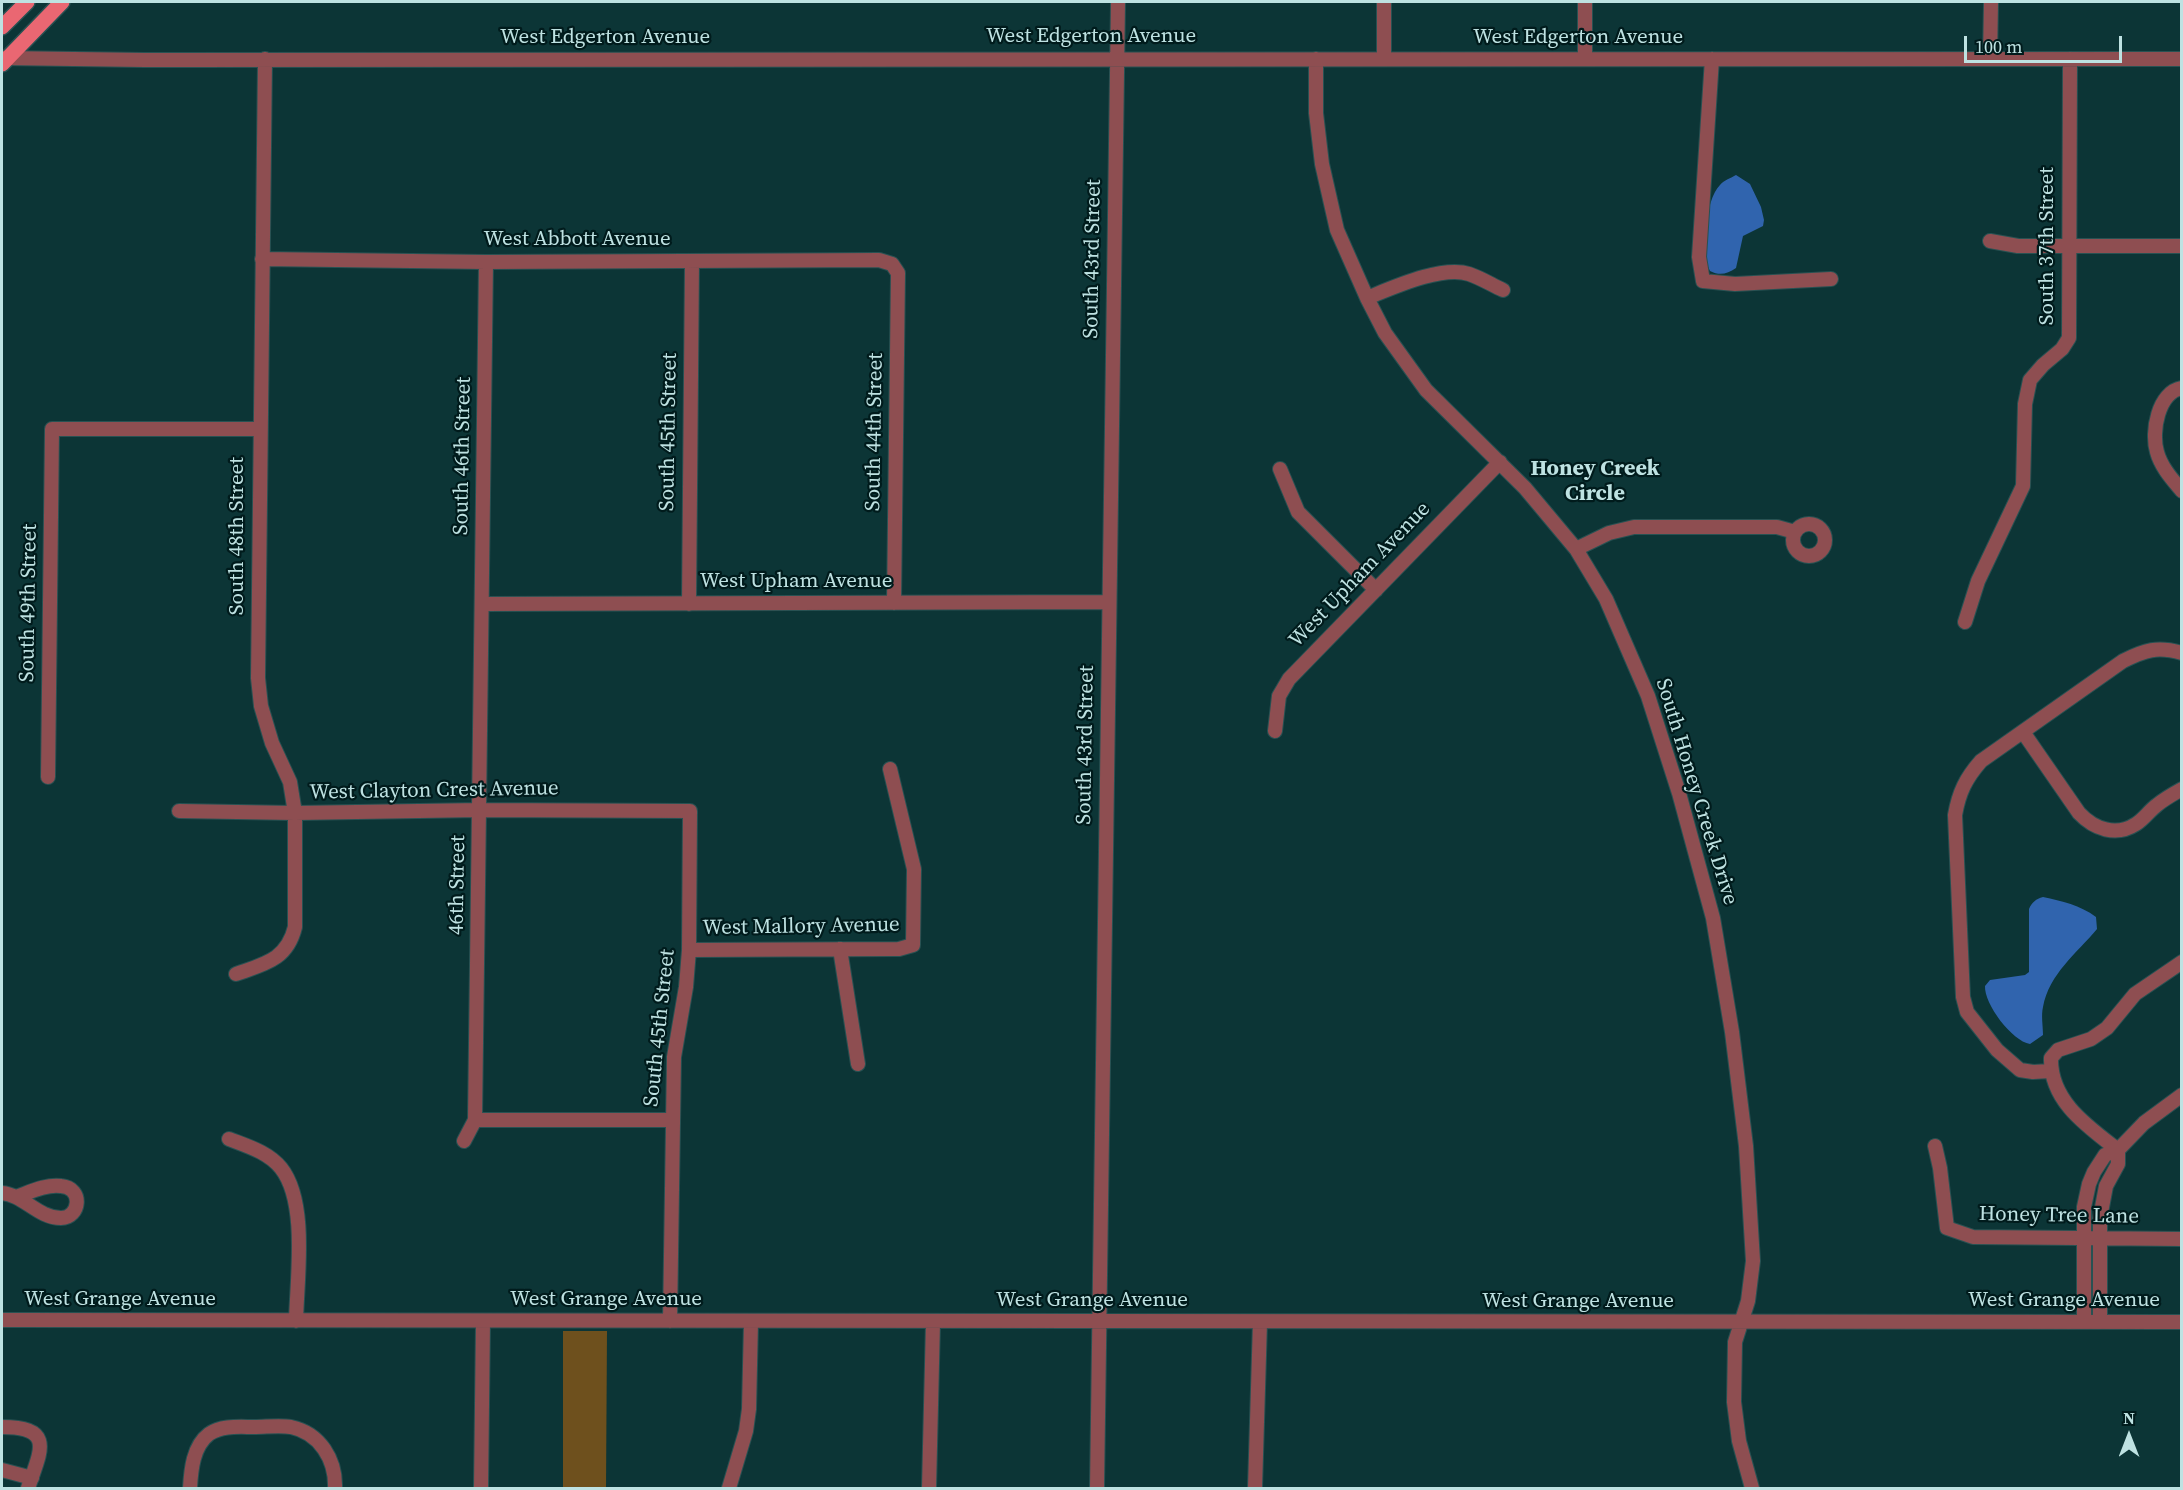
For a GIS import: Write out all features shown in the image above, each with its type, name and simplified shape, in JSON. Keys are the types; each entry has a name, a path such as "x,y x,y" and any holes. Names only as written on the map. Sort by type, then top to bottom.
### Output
{"main road":[{"path":"2,27 27,2"},
{"path":"3,60 52,5"}],"street":[{"name":"South 43rd Street","path":"1097,1488 1118,2"},
{"path":"1384,2 1384,59"},
{"path":"1585,59 1586,2"},
{"path":"1990,59 1991,2"},
{"name":"South 48th Street","path":"236,974 274,960 292,941 295,927 295,813 290,783 272,743 261,706 258,678 265,59"},
{"name":"South Honey Creek Drive","path":"1316,59 1316,113 1322,164 1337,230 1366,298 1385,333 1426,390 1525,488 1576,549 1606,599 1648,696 1679,793 1713,918 1732,1032 1746,1146 1753,1262 1748,1301 1735,1342 1734,1401 1739,1441 1752,1488"},
{"path":"1712,59 1699,257 1703,281 1735,284 1831,279"},
{"name":"South 37th Street","path":"1965,622 1978,581 2023,486 2025,404 2030,380 2062,349 2068,338 2070,59"},
{"name":"West Edgerton Avenue","path":"3,60 2181,59"},
{"path":"1990,241 2018,246 2181,246"},
{"name":"West Abbott Avenue","path":"262,259 486,262 879,260 892,264"},
{"name":"South 45th Street","path":"689,604 692,261"},
{"name":"South 46th Street","path":"482,651 486,262"},
{"name":"South 44th Street","path":"892,264 898,273 894,603"},
{"path":"1366,298 1438,274 1467,273 1503,290"},
{"path":"2181,388 2174,389 2167,397 2158,416 2156,433 2156,450 2163,466 2181,491"},
{"name":"South 49th Street","path":"48,777 52,429 260,429"},
{"name":"West Upham Avenue","path":"1275,731 1279,696 1288,679 1500,462"},
{"path":"1280,469 1298,512 1376,590"},
{"path":"1576,549 1609,533 1634,527 1777,527 1795,532"},
{"name":"West Upham Avenue","path":"483,604 1109,602"},
{"path":"2050,1071 2020,1070 1997,1050 1966,1012 1963,997 1955,815 1958,796 1966,778 1981,761 2123,661 2144,650 2163,649 2181,653"},
{"name":"46th Street","path":"475,1119 482,651"},
{"path":"2023,732 2079,813 2089,823 2105,830 2120,831 2134,825 2157,805 2181,789"},
{"name":"West Mallory Avenue","path":"689,950 899,949 913,945 914,869 890,769"},
{"name":"West Clayton Crest Avenue","path":"179,810 295,813 480,810 690,811"},
{"name":"South 45th Street","path":"670,1321 674,1057 686,987 689,950 690,811"},
{"path":"840,949 858,1064"},
{"path":"2118,1150 2093,1131 2068,1106 2055,1087 2050,1071 2051,1058 2058,1050 2091,1039 2107,1028 2135,994 2181,962"},
{"path":"2084,1322 2084,1207 2089,1184 2105,1155 2118,1150 2144,1123 2181,1095"},
{"path":"464,1141 475,1119 672,1120"},
{"path":"229,1139 264,1153 281,1168 297,1204 296,1321"},
{"name":"Honey Tree Lane","path":"1935,1146 1947,1228 1973,1238 2181,1239"},
{"path":"2100,1322 2102,1201 2106,1186 2118,1164 2118,1150"},
{"path":"2,1193 16,1197"},
{"name":"West Grange Avenue","path":"2,1320 2181,1322"},
{"path":"481,1488 483,1321"},
{"path":"729,1488 746,1431 749,1409 751,1322"},
{"path":"929,1488 933,1322"},
{"path":"1255,1488 1260,1322"},
{"path":"2,1427 20,1427 34,1433 39,1439 41,1448 30,1483 2,1470"},
{"path":"190,1488 191,1466 200,1444 209,1434 225,1427 290,1427 306,1432 320,1441 330,1459 336,1478 335,1488"}],"shaded area":[{"path":"563,1331 607,1331 606,1488 563,1488"}],"water":[{"path":"1736,175 1750,184 1761,207 1764,220 1763,226 1743,236 1736,268 1720,274 1710,271 1707,263 1705,240 1708,214 1715,192 1720,185"},
{"path":"2043,897 2084,909 2096,917 2097,929 2057,974 2051,984 2042,1010 2043,1035 2030,1044 2015,1036 2000,1021 1989,1002 1985,986 1990,980 2025,975 2029,972 2029,909 2031,904"}],"district":[{"name":"Honey Creek Circle","path":"1595,482"}]}
